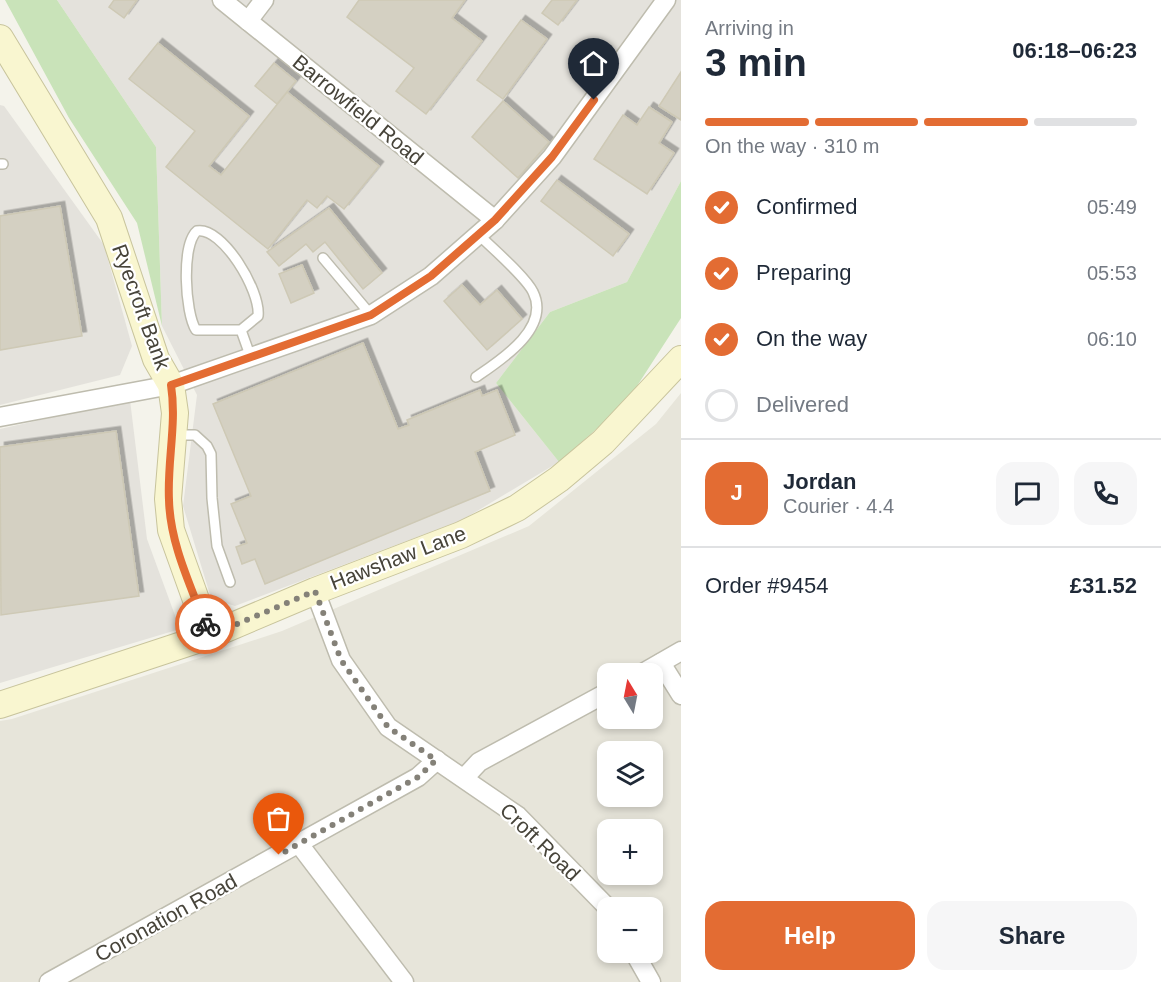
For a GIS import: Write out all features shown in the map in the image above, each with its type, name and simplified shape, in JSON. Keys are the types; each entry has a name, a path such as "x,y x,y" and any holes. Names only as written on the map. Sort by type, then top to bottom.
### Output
{"main road":[{"name":"Ryecroft Bank","path":"0,38 6,65 109,218 156,359 171,385 175,413 168,499 171,530 209,636"},
{"name":"Hawshaw Lane","path":"0,705 209,636 315,591 460,535 517,508 559,479 603,442 681,359"}],"street":[{"name":"Barrowfield Road","path":"222,0 495,220"},
{"path":"248,21 264,0"},
{"path":"0,417 171,385 371,315 431,276 495,220 552,157 662,2"},
{"name":"Croft Road","path":"315,591 341,660 388,727 465,777 518,816 597,897"},
{"path":"661,663 681,651"},
{"path":"663,666 681,695"},
{"path":"465,777 479,762 597,698"},
{"name":"Coronation Road","path":"49,982 77,976 299,844 418,777 436,760"},
{"path":"299,844 404,982"},
{"path":"640,963 651,982"}],"lane":[{"path":"197,231 206,231 232,253 248,278 259,309 258,316 241,330 204,332 196,330 191,322 187,285 189,244 191,236 197,231"},
{"path":"476,377 506,357 529,330 536,316 533,290 479,235"},
{"path":"323,258 371,315"},
{"path":"241,330 251,358"},
{"path":"174,435 195,435 207,446 211,454 212,498 217,546 230,582"}],"shaded area":[{"path":"57,0 681,0 681,181 627,282 550,312 496,383 559,462 462,520 235,606 211,598 183,506 197,395 162,326 156,147"},
{"path":"0,105 4,106 104,245 132,346 120,375 0,405"},
{"path":"681,393 681,982 0,982 0,721 282,631 529,526 656,424"},
{"path":"130,400 147,539 180,629 0,683 0,429"}],"green space":[{"path":"5,0 57,0 156,147 162,326 137,223 69,118"},
{"path":"681,181 681,318 626,403 559,462 496,383 550,312 627,282"}],"building":[{"path":"114,0 137,0 124,18 109,7"},
{"path":"359,0 465,0 452,18 482,41 426,114 396,91 414,68 347,17"},
{"path":"552,0 577,0 558,25 542,13"},
{"path":"521,20 547,39 503,99 477,80"},
{"path":"158,43 249,116 209,166 221,175 287,92 379,166 344,209 327,196 317,208 307,200 268,249 166,167 195,131 129,79"},
{"path":"274,63 296,81 277,104 255,86"},
{"path":"681,72 681,120 659,106"},
{"path":"503,101 549,142 518,178 472,137"},
{"path":"649,107 672,122 659,143 674,153 647,194 594,159 623,115 637,125"},
{"path":"557,180 629,234 613,256 541,201"},
{"path":"60,206 82,336 0,350 0,216"},
{"path":"329,208 382,273 363,289 325,242 313,252 306,244 279,266 267,252"},
{"path":"302,265 314,293 291,303 279,274"},
{"path":"462,285 480,305 497,290 522,319 487,350 444,301"},
{"path":"363,343 398,429 409,425 407,420 480,390 482,396 497,390 515,435 475,452 490,491 265,584 255,559 242,564 236,547 247,543 231,504 251,496 213,404"},
{"path":"116,431 139,596 1,615 0,447"}],"way so far":[{"path":"205,624 209,636 315,591 341,660 388,727 436,760 418,777 279,855"}],"route":[{"path":"205,624 171,530 168,499 175,413 171,385 371,315 431,276 495,220 552,157 594,100"}]}
